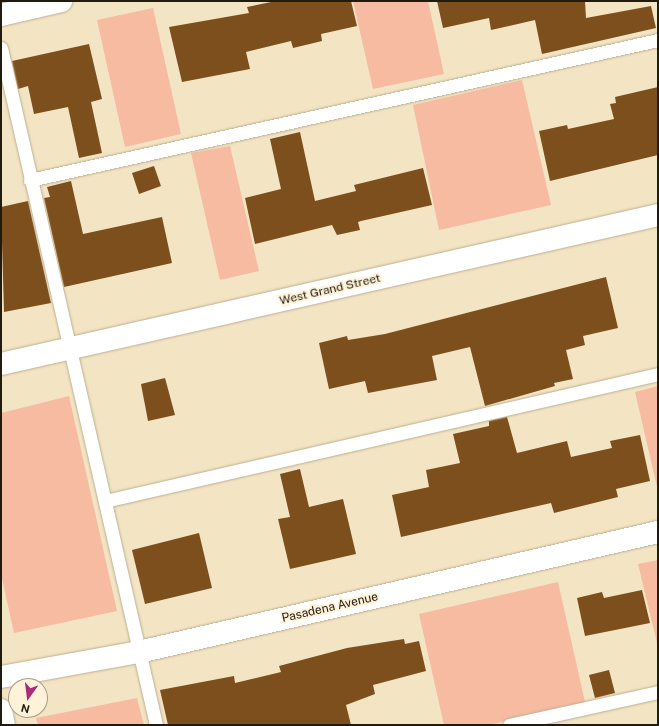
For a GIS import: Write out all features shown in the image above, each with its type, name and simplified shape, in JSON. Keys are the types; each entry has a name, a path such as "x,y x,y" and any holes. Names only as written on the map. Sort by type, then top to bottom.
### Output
{"street":[{"path":"1,15 61,1"},
{"name":"West Grand Street","path":"1,364 658,215"},
{"name":"Pasadena Avenue","path":"1,677 139,652 658,532"},
{"path":"1,710 4,725"}],"lane":[{"path":"30,180 658,40"},
{"path":"1,48 156,725"},
{"path":"104,501 658,374"},
{"path":"509,725 658,692"}],"shaded area":[{"path":"353,1 428,1 444,74 373,89"},
{"path":"153,8 181,134 125,147 97,20"},
{"path":"522,80 551,205 439,230 413,105"},
{"path":"230,146 259,271 220,280 191,153"},
{"path":"658,386 658,491 635,392"},
{"path":"69,396 117,611 14,633 1,574 1,413"},
{"path":"658,560 658,647 638,564"},
{"path":"558,582 585,702 489,725 444,725 419,614"},
{"path":"137,698 144,725 38,725 36,718 48,718 48,716"}],"building":[{"path":"276,1 351,1 357,26 321,34 322,41 293,48 291,41 246,52 250,69 182,82 169,27 249,13 247,7"},
{"path":"437,1 585,1 586,18 651,6 656,28 542,54 535,20 491,30 489,18 443,28"},
{"path":"89,44 102,99 91,102 102,153 79,158 68,107 34,114 28,86 18,89 12,61"},
{"path":"658,87 658,155 550,181 539,131 567,125 568,129 614,119 610,104 616,103 615,97"},
{"path":"300,132 315,201 356,191 354,185 423,168 432,205 358,222 360,230 337,235 332,225 255,244 245,198 281,189 270,139"},
{"path":"154,166 161,186 139,194 132,173"},
{"path":"71,181 83,234 162,217 172,263 64,287 44,198 50,197 47,187"},
{"path":"28,201 51,303 4,312 1,207"},
{"path":"606,277 618,328 583,336 585,345 566,350 573,379 554,383 555,386 485,406 470,347 432,356 437,380 368,393 365,381 329,389 319,343 347,336 348,340 385,334"},
{"path":"165,378 175,415 148,421 141,384"},
{"path":"507,417 517,453 567,441 571,457 612,448 610,441 640,435 650,481 616,489 618,497 554,513 551,503 401,537 392,495 429,487 426,470 460,463 453,434 489,426 489,421"},
{"path":"300,469 309,507 343,499 356,554 290,569 278,519 290,517 280,474"},
{"path":"199,533 212,588 145,604 132,550"},
{"path":"642,590 650,623 585,636 577,598 602,592 604,598"},
{"path":"404,639 405,644 419,641 426,671 373,685 375,694 346,705 351,725 168,725 160,690 234,676 235,683 281,672 279,666 347,648"},
{"path":"609,670 615,693 595,698 589,675"}]}
